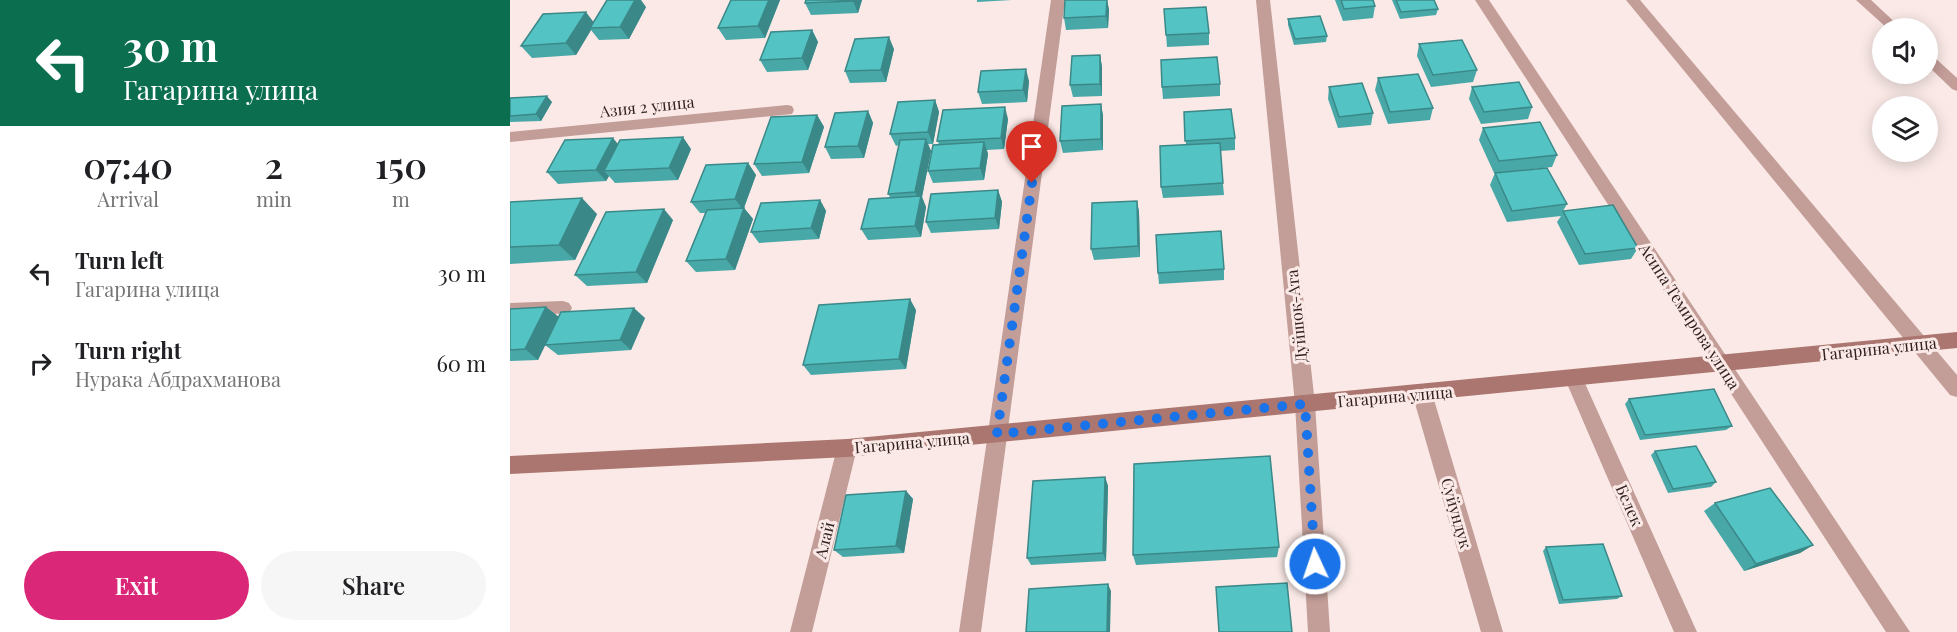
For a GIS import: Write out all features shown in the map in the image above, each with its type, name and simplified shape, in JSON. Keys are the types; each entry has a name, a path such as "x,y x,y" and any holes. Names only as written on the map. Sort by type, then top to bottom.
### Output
{"main road":[{"name":"Гагарина улица","path":"510,465 847,448 1957,340"}],"street":[{"path":"970,632 1058,0"},
{"name":"Дуйшок-Ата","path":"1263,0 1305,404 1319,632"},
{"name":"Асипа Темирова улица","path":"1482,0 1899,632"},
{"path":"1633,0 1957,389"},
{"path":"1863,0 1883,18"},
{"path":"1938,68 1957,86"},
{"name":"Азия 2 улица","path":"510,137 787,110"},
{"path":"510,310 563,308"},
{"name":"Белек","path":"1574,379 1686,632"},
{"name":"Суйундук","path":"1422,393 1492,632"},
{"name":"Алай","path":"801,632 847,448"}],"building":[{"path":"607,0 635,0 620,27 590,28"},
{"path":"731,0 769,0 758,26 718,28"},
{"path":"806,0 853,0 853,1 805,3"},
{"path":"1065,0 1107,0 1106,16 1064,18"},
{"path":"1341,0 1373,0 1375,6 1344,9"},
{"path":"1396,0 1434,0 1438,9 1401,12"},
{"path":"1206,7 1209,33 1166,35 1164,9"},
{"path":"586,12 566,43 521,46 543,14"},
{"path":"1320,16 1327,36 1295,39 1288,19"},
{"path":"812,30 802,58 760,60 771,32"},
{"path":"889,37 881,70 845,71 855,39"},
{"path":"1462,40 1477,70 1433,75 1419,44"},
{"path":"1100,55 1100,84 1070,85 1072,56"},
{"path":"1217,57 1220,84 1162,87 1161,60"},
{"path":"1026,69 1023,90 978,92 981,71"},
{"path":"1418,74 1433,108 1390,112 1378,78"},
{"path":"1519,82 1532,107 1484,112 1472,87"},
{"path":"1362,83 1373,113 1339,117 1329,87"},
{"path":"547,96 536,114 510,116 510,98"},
{"path":"935,100 928,132 890,134 898,102"},
{"path":"1101,104 1101,139 1060,141 1062,106"},
{"path":"1005,107 1001,138 937,141 943,110"},
{"path":"1231,109 1235,138 1185,141 1184,112"},
{"path":"868,111 858,146 825,147 835,113"},
{"path":"817,115 802,162 754,164 771,117"},
{"path":"1540,122 1557,155 1499,161 1483,128"},
{"path":"683,137 669,168 604,171 620,140"},
{"path":"613,138 596,170 547,172 565,140"},
{"path":"926,139 915,192 888,194 900,140"},
{"path":"984,142 980,168 928,171 933,145"},
{"path":"1220,143 1223,183 1161,187 1160,146"},
{"path":"748,163 735,199 691,202 706,165"},
{"path":"1547,168 1567,204 1512,211 1495,173"},
{"path":"998,190 995,218 926,222 931,194"},
{"path":"921,196 915,226 861,229 869,199"},
{"path":"582,198 559,245 510,247 510,202"},
{"path":"820,200 811,228 751,232 761,203"},
{"path":"1137,201 1138,246 1091,249 1092,203"},
{"path":"1613,205 1638,248 1585,254 1563,211"},
{"path":"744,208 726,259 686,261 707,210"},
{"path":"664,209 636,272 575,275 606,212"},
{"path":"1221,231 1224,269 1158,273 1156,235"},
{"path":"910,299 899,359 803,365 819,305"},
{"path":"546,307 525,349 510,350 510,309"},
{"path":"634,308 620,340 545,345 561,312"},
{"path":"1714,389 1732,426 1645,435 1629,399"},
{"path":"1696,446 1716,482 1673,489 1655,451"},
{"path":"1270,456 1279,547 1133,555 1134,464"},
{"path":"1105,477 1103,553 1027,558 1033,481"},
{"path":"1770,488 1813,545 1756,564 1715,503"},
{"path":"906,491 896,546 834,550 846,495"},
{"path":"1603,544 1622,596 1563,600 1546,547"},
{"path":"1287,583 1292,632 1219,632 1216,587"},
{"path":"1108,584 1107,632 1026,632 1029,589"}],"route":[{"path":"1032,183 997,434 1305,404 1315,564"}]}
